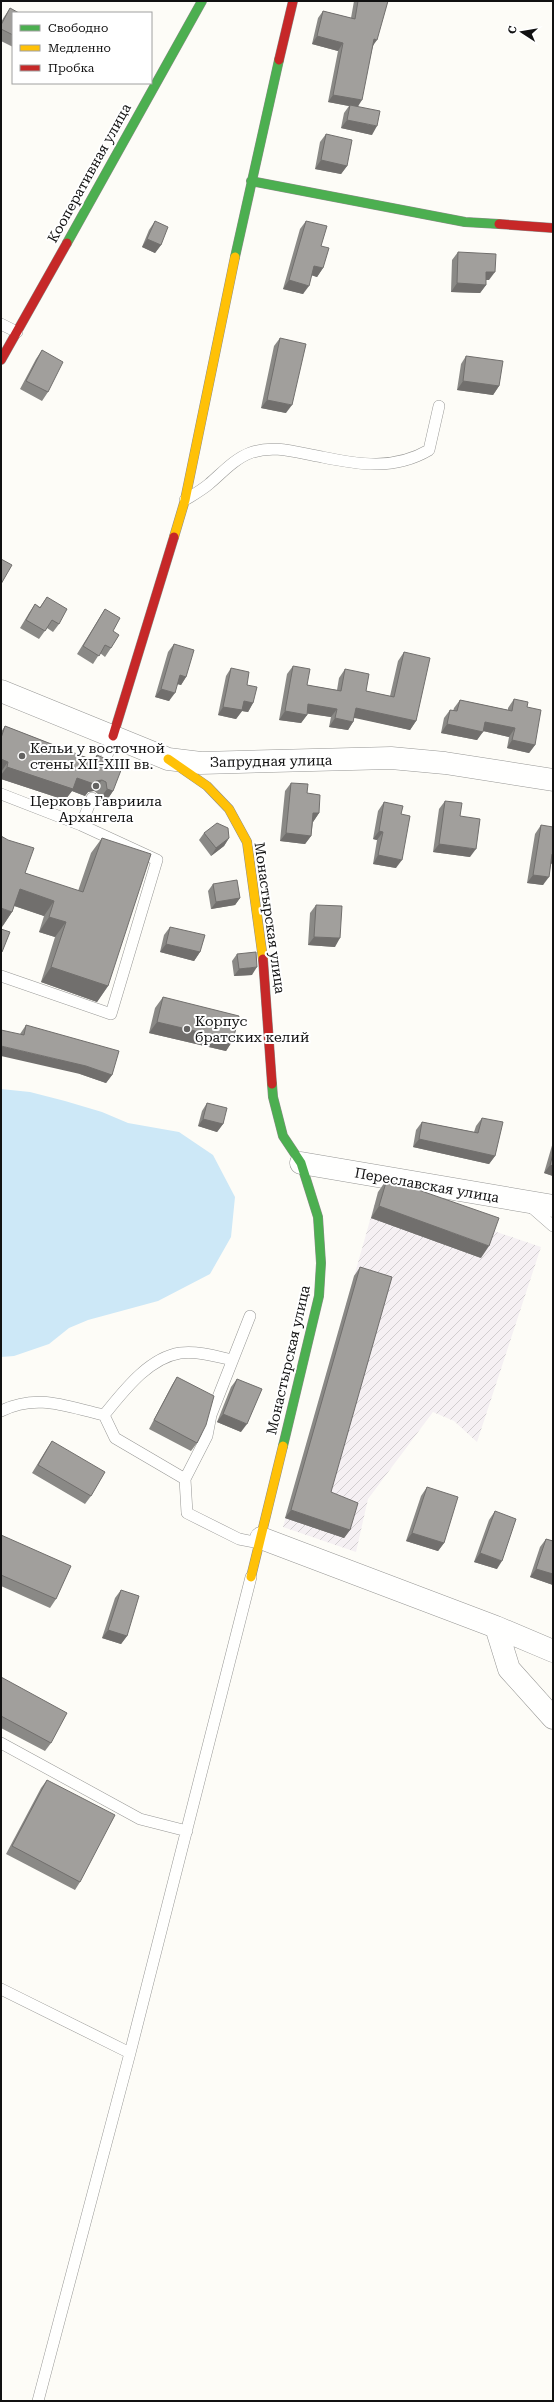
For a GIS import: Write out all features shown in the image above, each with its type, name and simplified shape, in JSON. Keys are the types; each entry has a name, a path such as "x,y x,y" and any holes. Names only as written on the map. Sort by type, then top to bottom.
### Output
{"street":[{"name":"Кооперативная улица","path":"1,360 202,1"},
{"path":"113,736 185,500 252,181 293,1"},
{"path":"252,181 465,222 553,228"},
{"name":"Запрудная улица","path":"1,691 168,759 201,763 391,758 445,763 553,780"},
{"name":"Монастырская улица","path":"168,759 207,786 229,808 247,842 265,970 273,1097 283,1136 301,1163 318,1217 321,1263 319,1296 251,1577"},
{"name":"Переславская улица","path":"301,1163 553,1206"},
{"path":"260,1540 496,1627 553,1651"},
{"path":"496,1627 509,1670 553,1718"}],"lane":[{"path":"1,324 17,332"},
{"path":"185,500 207,485 225,469 250,453 269,450 291,450 356,463 387,464 412,460 429,450 439,406"},
{"path":"102,772 113,736"},
{"path":"1,794 81,825 156,860 111,1014 1,976"},
{"path":"81,825 92,798"},
{"path":"524,1201 553,1226"},
{"path":"250,1316 210,1415 208,1436 185,1479 187,1513 239,1539 260,1540"},
{"path":"104,1415 129,1385 156,1363 179,1353 206,1354 232,1360"},
{"path":"1,1411 15,1404 41,1401 104,1415"},
{"path":"104,1415 115,1438 185,1479"},
{"path":"38,2401 130,2053 251,1577"},
{"path":"1,1744 140,1819 187,1831"},
{"path":"1,1989 130,2053"}],"shaded area":[{"path":"378,1192 541,1247 477,1442 454,1421 433,1412 368,1499 356,1552 283,1527"}],"water":[{"path":"1,1089 30,1092 102,1112 128,1123 179,1132 213,1155 235,1197 231,1237 210,1274 158,1301 88,1320 69,1328 49,1344 14,1356 1,1357"}],"building":[{"path":"358,1 388,1 377,40 374,39 362,100 333,95 343,43 317,36 323,11 355,19"},
{"path":"10,8 17,12 12,12 12,34 1,29 1,25"},
{"path":"350,105 380,111 377,126 347,120"},
{"path":"326,134 352,140 347,166 321,160"},
{"path":"155,221 168,227 161,245 147,239"},
{"path":"306,221 327,226 321,246 329,248 323,268 314,266 309,286 289,280"},
{"path":"458,252 496,254 495,272 486,272 486,285 457,283"},
{"path":"280,338 306,344 292,405 267,400"},
{"path":"42,350 63,362 48,392 26,381"},
{"path":"466,356 503,361 499,386 463,381"},
{"path":"1,559 12,565 1,584"},
{"path":"47,597 67,609 59,624 52,620 45,631 26,620 35,604 40,608"},
{"path":"105,609 120,618 113,631 119,635 111,648 105,645 99,656 83,646"},
{"path":"174,644 194,650 186,677 180,675 175,693 161,689"},
{"path":"404,652 430,658 416,721 356,708 353,722 335,718 337,709 308,704 307,715 285,711 293,666 310,669 307,685 341,691 345,669 369,674 366,691 394,697"},
{"path":"231,668 249,672 247,685 257,687 253,703 244,701 242,710 223,707"},
{"path":"514,699 528,702 527,707 541,710 535,745 512,740 515,728 485,722 483,732 447,724 450,710 457,711 460,700 512,711"},
{"path":"5,726 95,761 97,755 104,758 103,762 108,767 112,767 117,763 123,765 113,791 107,789 106,782 102,780 96,781 94,784 77,778 73,789 7,767 8,762 1,759 1,738"},
{"path":"291,783 308,784 307,793 320,795 319,813 313,813 311,836 286,833"},
{"path":"445,801 462,803 460,816 480,819 476,849 439,844"},
{"path":"384,802 403,806 401,814 410,816 402,860 378,855 383,832 379,831"},
{"path":"217,823 228,828 229,838 216,848 204,833"},
{"path":"541,825 553,827 553,854 549,877 533,875"},
{"path":"1,836 8,840 34,848 25,873 83,892 102,838 151,854 108,986 51,967 66,922 49,917 54,901 20,889 12,912 1,908"},
{"path":"237,880 240,898 216,902 213,884"},
{"path":"316,905 342,906 340,938 314,937"},
{"path":"170,927 205,935 200,952 166,944"},
{"path":"1,929 10,932 2,952 1,952"},
{"path":"256,952 257,967 239,969 237,954"},
{"path":"163,997 239,1016 233,1040 157,1022"},
{"path":"26,1025 119,1051 112,1075 86,1066 1,1046 1,1030 24,1035"},
{"path":"207,1103 227,1108 223,1124 203,1119"},
{"path":"482,1118 503,1122 495,1156 419,1139 422,1122 478,1133"},
{"path":"553,1154 553,1166 550,1165"},
{"path":"387,1179 499,1218 489,1246 379,1206"},
{"path":"360,1267 392,1277 331,1492 358,1503 350,1530 291,1510"},
{"path":"177,1377 214,1396 206,1425 197,1443 154,1420"},
{"path":"237,1379 262,1389 247,1424 223,1414"},
{"path":"52,1441 105,1472 91,1496 38,1465"},
{"path":"427,1487 458,1497 444,1543 412,1533"},
{"path":"495,1511 516,1519 502,1561 480,1553"},
{"path":"1,1535 71,1566 56,1599 1,1575"},
{"path":"546,1539 553,1541 553,1574 536,1569"},
{"path":"121,1590 139,1596 127,1636 108,1630"},
{"path":"1,1677 67,1713 51,1743 1,1716"},
{"path":"47,1780 115,1815 80,1882 12,1846"}],"traffic: fast":[{"path":"67,243 202,1"},
{"path":"235,257 279,60"},
{"path":"251,181 465,222 499,224"},
{"path":"272,1084 273,1097 283,1136 301,1163 318,1217 321,1263 319,1296 283,1446"}],"traffic: slow":[{"path":"174,537 185,500 235,257"},
{"path":"168,759 207,786 229,809 247,842 263,959"},
{"path":"251,1577 283,1446"}],"traffic: jam":[{"path":"279,60 293,1"},
{"path":"499,224 553,228"},
{"path":"1,360 67,243"},
{"path":"113,736 174,537"},
{"path":"263,959 272,1084"}],"place":[{"name":"Кельи у восточной стены XII-XIII вв.","path":"22,756"},
{"name":"Церковь Гавриила Архангела","path":"96,786"},
{"name":"Корпус братских келий","path":"187,1029"}]}
